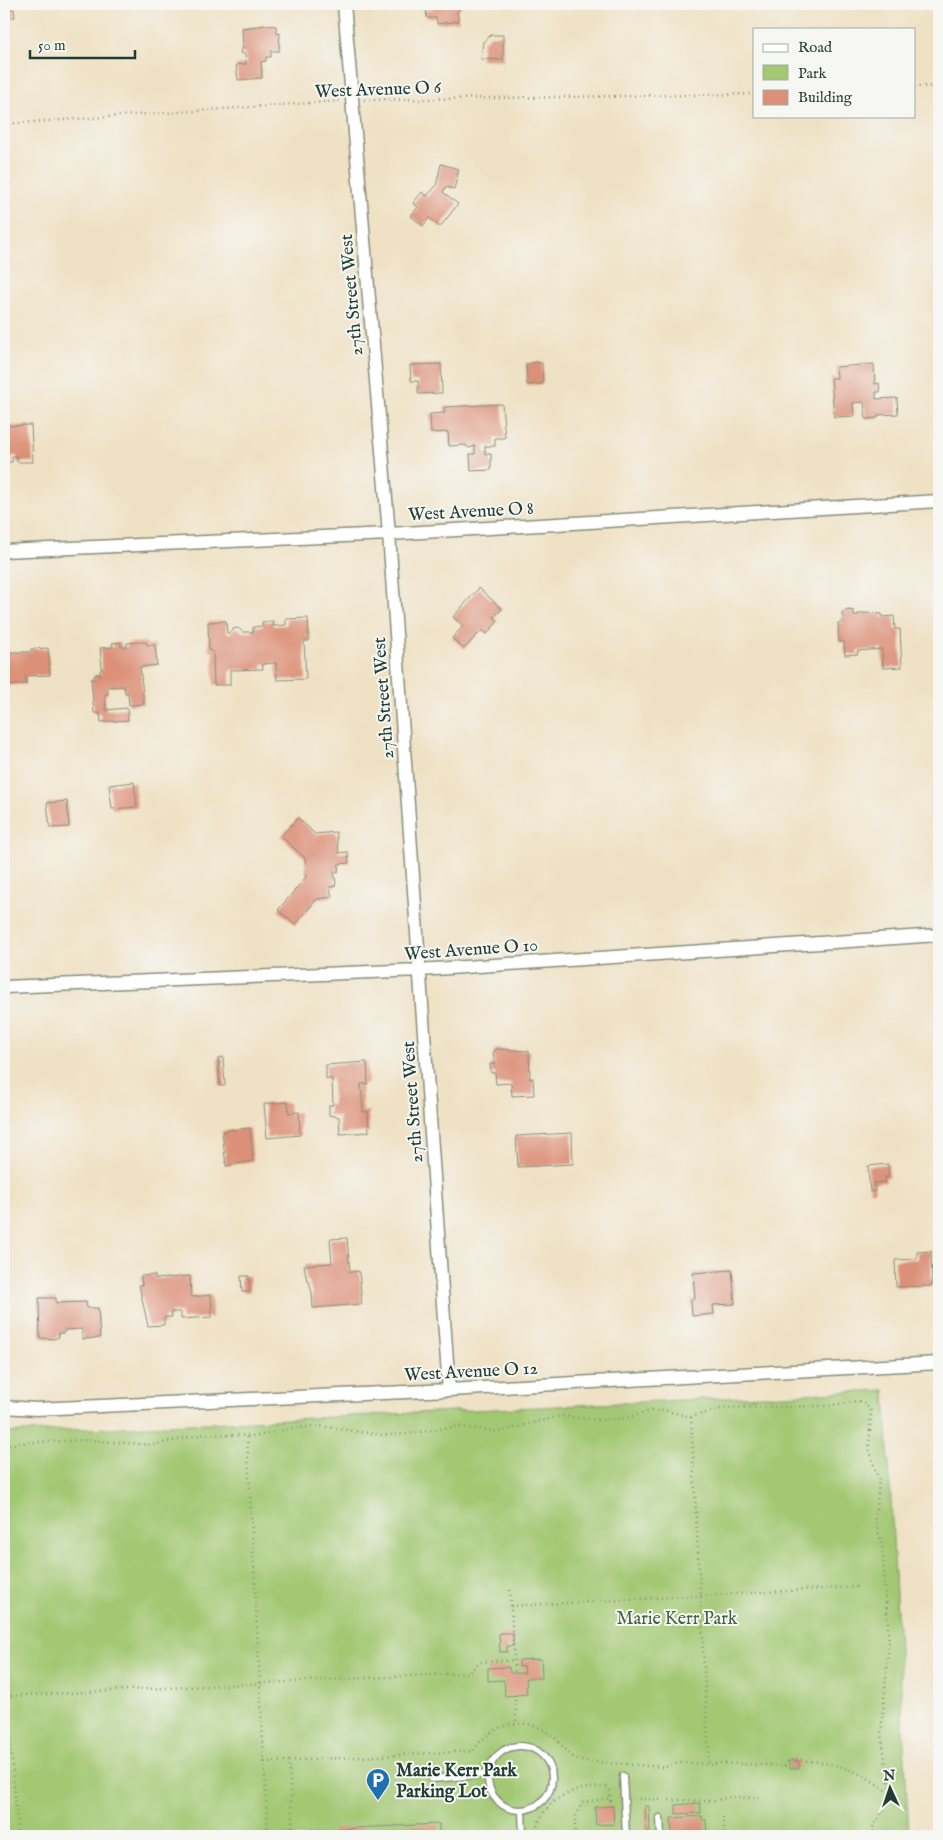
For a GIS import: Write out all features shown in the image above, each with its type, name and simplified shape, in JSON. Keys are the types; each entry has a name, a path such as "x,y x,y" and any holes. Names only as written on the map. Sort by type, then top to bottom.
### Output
{"street":[{"name":"27th Street West","path":"344,4 388,534 449,1390"},
{"name":"West Avenue O 8","path":"4,552 388,534 939,501"},
{"name":"West Avenue O 10","path":"4,987 420,970 939,935"},
{"name":"West Avenue O 12","path":"4,1407 36,1410 939,1363"}],"lane":[{"path":"526,1746 536,1750 544,1757 550,1766 552,1776 547,1796 540,1804 522,1810 510,1809 500,1804 488,1786 488,1774 494,1760 505,1749 526,1746"},
{"path":"432,1779 488,1774"},
{"path":"623,1776 626,1836"},
{"path":"522,1810 523,1836"},
{"path":"660,1818 661,1836"}],"path":[{"path":"916,87 939,86"},
{"name":"West Avenue O 6","path":"4,124 352,101 753,94"},
{"path":"4,1446 18,1443 88,1440 153,1444 211,1434 247,1437 294,1428 319,1426 383,1435 457,1426 498,1432 520,1428 550,1417 560,1416 600,1420 657,1411 691,1417 716,1409 732,1407 833,1406 857,1401 870,1408 872,1416 868,1448 879,1482 875,1520 882,1545 889,1642 881,1734 890,1794 880,1816 872,1825 872,1829 877,1836"},
{"path":"691,1417 709,1764"},
{"path":"247,1437 268,1836"},
{"path":"511,1606 858,1587"},
{"path":"510,1590 515,1673"},
{"path":"6,1696 469,1673 479,1662 514,1660"},
{"path":"4,1661 18,1836"},
{"path":"516,1695 516,1723"},
{"path":"264,1762 473,1752 490,1732 516,1723 534,1726 548,1732 572,1758 581,1761 665,1767 682,1762 785,1766 788,1760 826,1762 862,1774 890,1794"},
{"path":"289,1761 293,1836"},
{"path":"535,1836 543,1813 562,1795 579,1789 606,1787 610,1791 611,1806"},
{"path":"640,1799 714,1801 730,1797 760,1798"},
{"path":"575,1836 575,1817 583,1802 611,1798"},
{"path":"723,1817 724,1836"}],"green space":[{"name":"Marie Kerr Park","path":"885,1390 909,1836 4,1836 4,1433"}],"building":[{"path":"434,4 463,4 457,12 459,21 437,24 436,18 427,18 426,10 432,9"},
{"path":"14,9 15,17 4,18 4,10"},
{"path":"266,25 276,26 277,34 280,33 279,51 271,51 271,57 266,57 266,61 261,62 262,78 238,80 236,65 246,64 245,54 240,53 243,47 242,28"},
{"path":"491,35 503,35 503,60 481,59 483,42"},
{"path":"441,164 459,169 454,189 446,187 443,192 458,204 440,227 429,218 423,226 411,216 418,207 413,203 422,192 427,196 436,186"},
{"path":"542,363 543,384 527,385 526,364"},
{"path":"441,364 442,393 418,394 418,381 411,381 410,365"},
{"path":"874,364 875,384 879,383 880,392 876,392 876,399 897,398 898,414 878,415 878,418 866,419 864,402 853,403 854,416 834,417 831,378 837,378 836,367"},
{"path":"502,404 505,438 495,438 495,446 485,446 485,454 491,454 491,470 471,471 470,454 475,454 475,446 469,448 465,445 449,446 448,432 431,433 430,414 445,413 444,407"},
{"path":"31,425 33,462 17,462 17,456 12,456 12,462 4,462 4,426"},
{"path":"479,588 502,609 494,617 498,621 487,634 482,630 464,649 452,638 463,626 453,617"},
{"path":"854,611 854,616 863,613 882,614 882,617 894,616 895,629 900,629 902,667 883,668 882,649 857,651 858,654 845,655 844,642 839,642 838,623 843,623 842,612"},
{"path":"308,618 309,641 304,641 306,679 277,680 276,663 262,664 263,669 230,670 230,685 214,685 213,651 209,651 208,622 226,621 227,633 231,633 233,629 238,628 243,632 253,632 253,627 263,626 262,622 273,621 273,626 286,625 286,619"},
{"path":"121,642 121,647 127,647 127,643 146,642 147,645 155,645 157,665 140,667 144,704 129,705 128,693 125,693 124,686 107,687 108,694 105,694 106,710 127,708 128,720 101,722 100,713 94,713 91,679 95,679 94,675 101,674 100,648 113,647 112,643"},
{"path":"48,648 50,675 26,676 26,684 4,686 4,652 31,652 31,649"},
{"path":"134,782 137,807 112,809 109,785"},
{"path":"67,801 69,827 50,828 47,803"},
{"path":"298,818 315,834 336,832 339,853 348,852 349,863 339,864 338,872 334,872 336,883 335,886 330,887 332,897 317,899 295,925 278,910 306,877 305,858 281,836"},
{"path":"496,1049 529,1051 530,1079 533,1078 534,1095 512,1096 511,1083 496,1084 495,1073 491,1073 490,1064 495,1064 493,1053"},
{"path":"223,1057 225,1086 220,1086 218,1058"},
{"path":"367,1062 368,1084 361,1084 363,1112 368,1111 369,1132 340,1134 339,1117 329,1115 329,1105 333,1105 332,1079 326,1079 326,1065"},
{"path":"288,1102 289,1113 299,1112 300,1135 267,1138 264,1104"},
{"path":"250,1128 253,1161 226,1166 222,1131"},
{"path":"572,1133 573,1164 518,1167 516,1136"},
{"path":"888,1164 889,1177 885,1177 886,1182 874,1183 875,1191 870,1192 868,1166"},
{"path":"347,1238 350,1272 359,1271 362,1304 313,1308 312,1293 309,1281 307,1281 304,1265 332,1263 330,1239"},
{"path":"931,1251 932,1286 896,1287 895,1260 917,1259 917,1252"},
{"path":"732,1270 735,1304 713,1305 714,1314 692,1316 691,1299 695,1299 693,1273"},
{"path":"155,1275 155,1279 190,1276 191,1297 211,1295 212,1317 181,1319 181,1312 171,1312 172,1317 164,1317 164,1325 148,1326 139,1285 142,1285 141,1276"},
{"path":"241,1276 249,1276 250,1292 242,1292"},
{"path":"39,1298 56,1298 56,1303 86,1302 87,1308 98,1308 100,1338 82,1339 82,1329 64,1330 64,1333 58,1333 59,1337 54,1339 40,1338"},
{"path":"499,1633 513,1633 513,1646 507,1646 507,1652 500,1652"},
{"path":"541,1659 542,1678 526,1678 527,1694 505,1696 504,1680 488,1681 488,1668 509,1667 510,1673 525,1673 524,1666 519,1667 519,1660"},
{"path":"789,1761 799,1761 799,1768 789,1768"},
{"path":"700,1803 701,1813 676,1814 676,1805"},
{"path":"613,1806 614,1824 596,1825 595,1807"},
{"path":"645,1806 649,1806 650,1831 646,1831"},
{"path":"702,1816 702,1820 706,1820 707,1836 672,1836 671,1818"},
{"path":"439,1824 439,1836 333,1836 333,1829"}],"place":[{"name":"Marie Kerr Park Parking Lot","path":"378,1801"}]}
